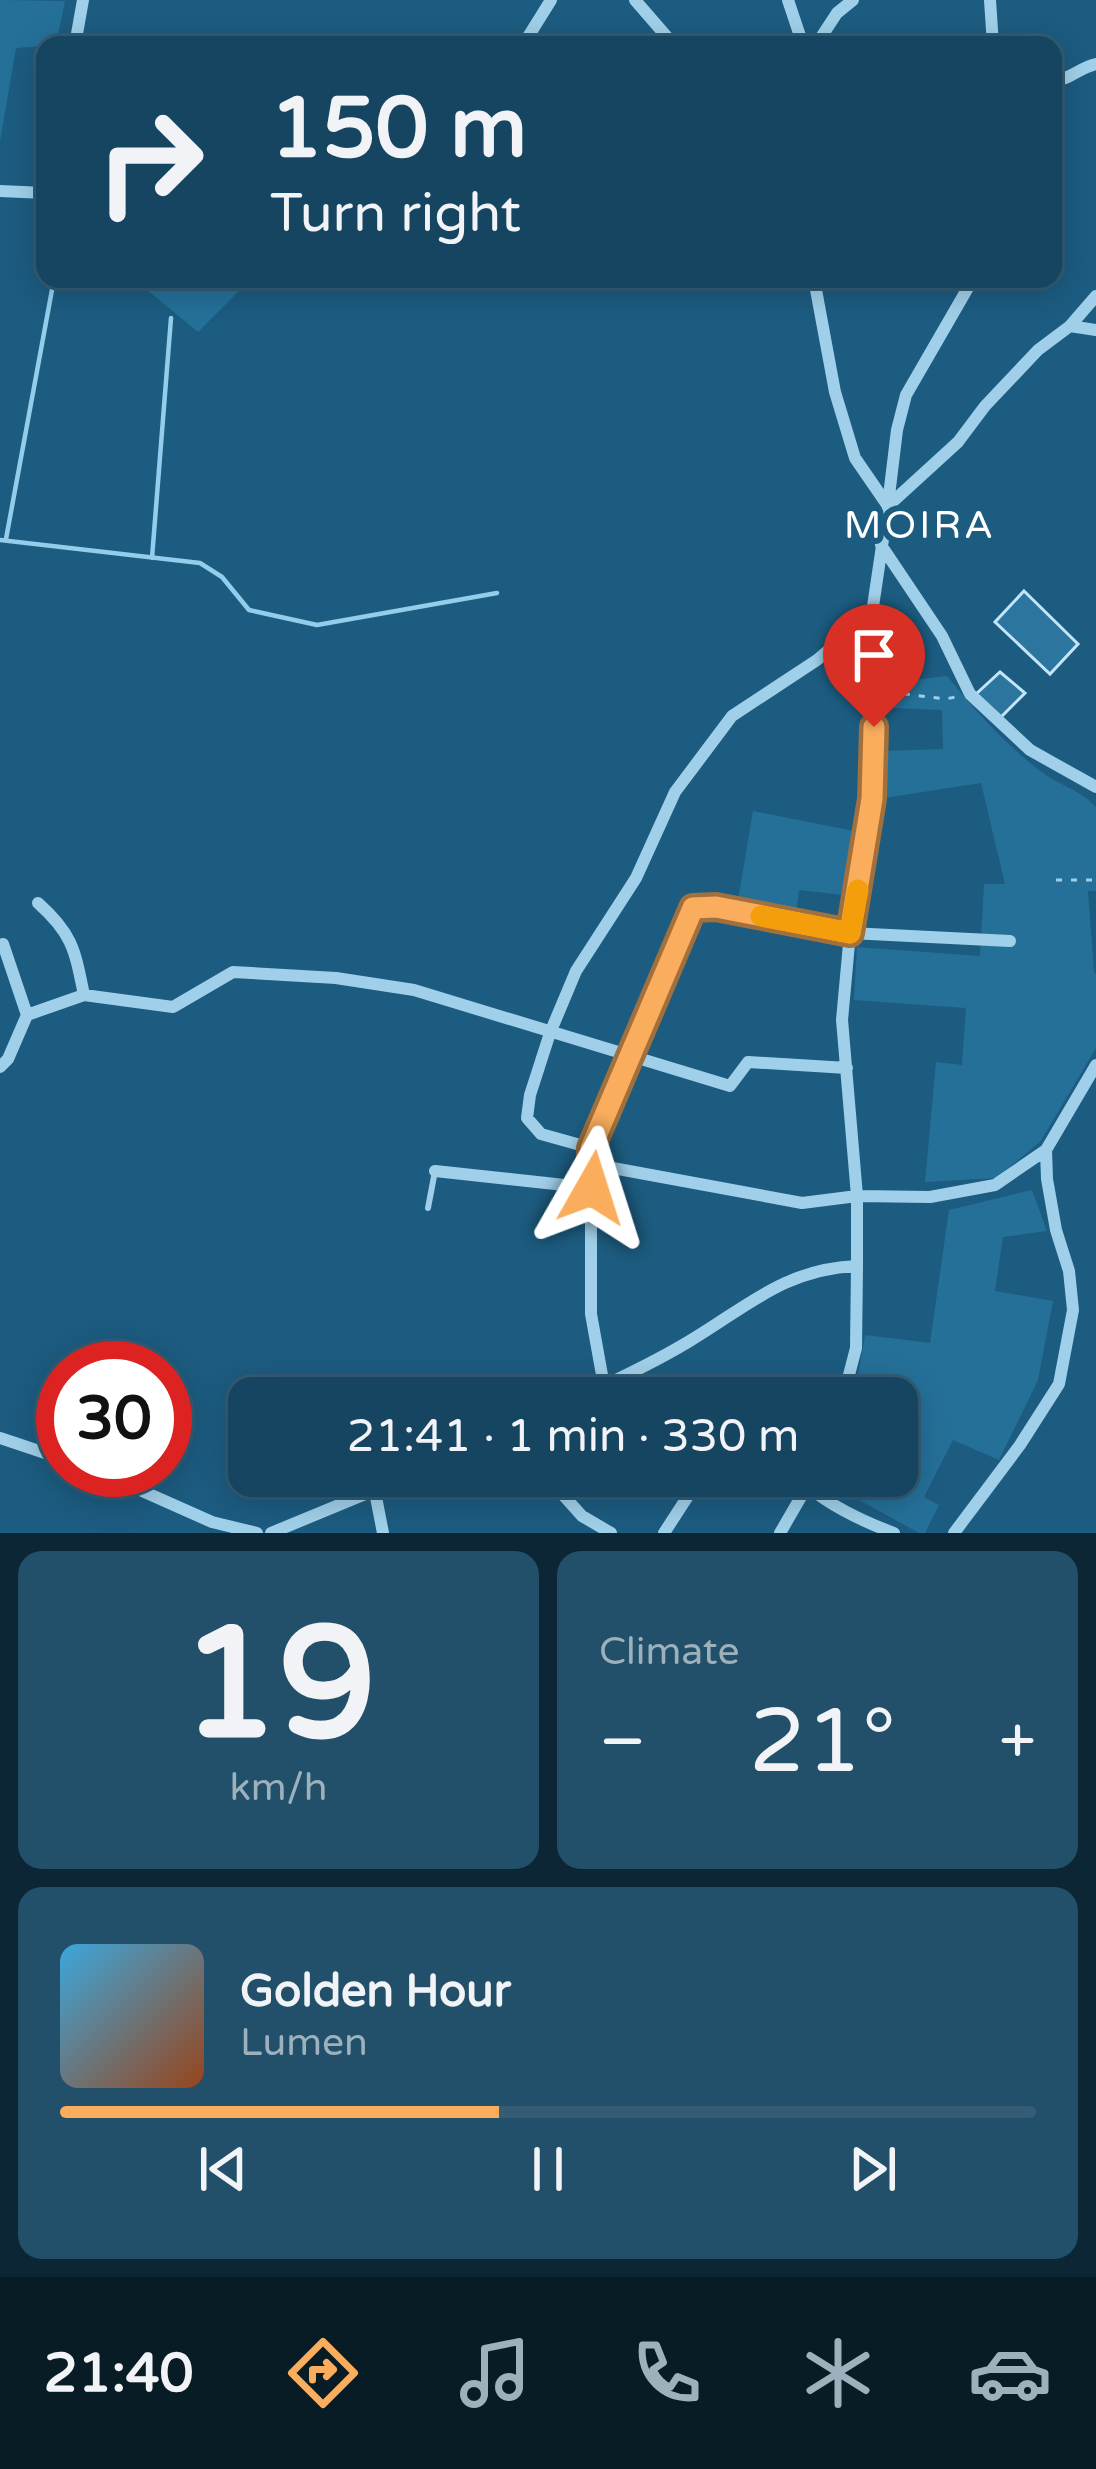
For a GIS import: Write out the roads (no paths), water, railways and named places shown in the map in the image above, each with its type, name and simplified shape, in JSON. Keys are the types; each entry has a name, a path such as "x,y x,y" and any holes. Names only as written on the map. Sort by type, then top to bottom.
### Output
{"street":[{"path":"77,36 83,0"},
{"path":"529,36 551,0"},
{"path":"635,0 666,36"},
{"path":"788,0 800,36"},
{"path":"822,36 837,13 853,0"},
{"path":"990,0 992,36"},
{"path":"1062,80 1096,64"},
{"path":"0,191 36,193"},
{"path":"816,288 835,392 855,458 888,506"},
{"path":"848,1377 856,1348 856,1196 842,1020 850,933 872,799 872,613 906,395 968,288"},
{"path":"888,506 958,442 985,406 1096,296"},
{"path":"1070,326 1096,330"},
{"path":"880,545 942,636 970,694 1030,750 1096,787"},
{"path":"591,1148 541,1134 527,1118 550,1033 576,971 636,878 675,792 732,716 817,660 872,613"},
{"path":"38,903 61,923 68,937 84,995"},
{"path":"602,1377 591,1314 591,1148 693,908 716,907 850,933 1010,941"},
{"path":"0,1067 8,1060 27,1015 3,944"},
{"path":"27,1015 84,995 173,1007 233,972 336,978 414,990 730,1086 748,1063 847,1068"},
{"path":"591,1164 802,1203 856,1196 929,1197 995,1185 1046,1150 1096,1066"},
{"path":"954,1533 1059,1384 1073,1310 1069,1271 1050,1196 1046,1150"},
{"path":"435,1171 592,1188"},
{"path":"621,1377 685,1344 777,1284 832,1267 857,1267"},
{"path":"0,1438 36,1450"},
{"path":"156,1497 212,1522 257,1533"},
{"path":"271,1533 362,1497"},
{"path":"376,1497 383,1533"},
{"path":"565,1497 583,1516 611,1533"},
{"path":"664,1533 687,1497"},
{"path":"780,1533 801,1497"},
{"path":"832,1497 894,1533"}],"lane":[{"path":"428,1208 435,1171"}],"waterway":[{"path":"6,539 52,288"},
{"path":"152,558 171,318"},
{"path":"0,540 200,563 222,577 249,610 317,625 497,593"}],"district":[{"name":"MOIRA","path":"920,524"}]}
